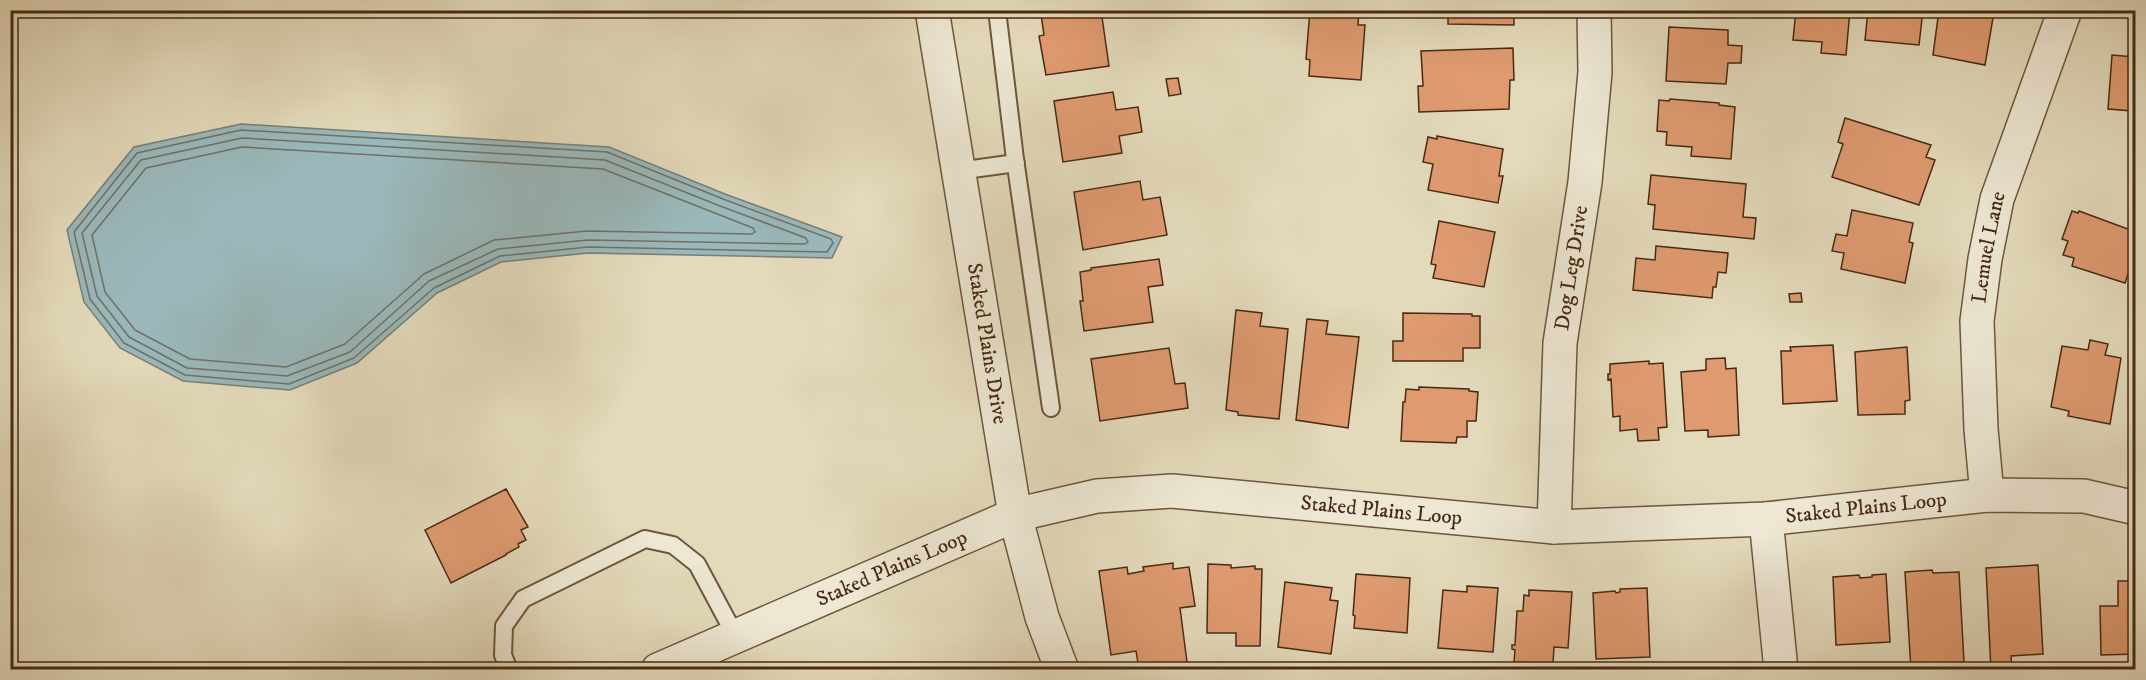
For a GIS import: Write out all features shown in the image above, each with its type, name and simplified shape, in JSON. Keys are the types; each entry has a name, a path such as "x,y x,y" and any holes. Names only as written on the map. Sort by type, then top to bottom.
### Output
{"street":[{"name":"Staked Plains Drive","path":"932,10 1015,515 1042,617 1062,669"},
{"name":"Dog Leg Drive","path":"1554,527 1560,343 1586,182 1595,72 1594,10"},
{"name":"Lemuel Lane","path":"1987,495 1981,429 1977,321 1985,259 1997,199 2064,10"},
{"name":"Staked Plains Loop","path":"658,669 1015,515 1097,496 1172,491 1554,527 1766,519 1987,495 2085,496 2136,508"},
{"path":"1766,519 1781,669"}],"lane":[{"path":"997,10 1051,408"},
{"path":"958,171 1016,163"},
{"path":"509,669 503,655 504,626 523,599 645,540 673,545 697,564 735,636"}],"water":[{"path":"241,124 609,147 725,194 842,237 832,258 588,253 501,262 437,293 357,363 290,390 183,381 120,348 84,302 67,230 134,147"}],"building":[{"path":"1065,10 1101,10 1109,66 1046,75 1039,36 1044,35 1041,14"},
{"path":"1310,10 1359,10 1358,25 1365,25 1361,80 1309,76 1310,60 1306,59"},
{"path":"1448,10 1514,10 1514,25 1448,24"},
{"path":"1796,10 1850,10 1846,55 1821,53 1822,42 1793,40"},
{"path":"1868,10 1923,10 1919,45 1865,40"},
{"path":"1939,10 1994,12 1985,65 1933,55"},
{"path":"1669,27 1728,30 1728,45 1742,46 1741,63 1728,63 1726,84 1666,81"},
{"path":"1513,48 1514,80 1510,80 1509,109 1419,112 1418,86 1423,86 1421,51"},
{"path":"2136,52 2136,126 2131,126 2132,111 2108,109 2112,55 2135,57"},
{"path":"1178,78 1181,94 1169,96 1166,79"},
{"path":"1113,92 1116,110 1138,107 1142,132 1119,136 1122,153 1063,162 1054,101"},
{"path":"1670,99 1719,103 1719,105 1735,107 1731,159 1691,156 1692,147 1666,145 1667,132 1657,131 1659,100 1669,101"},
{"path":"1845,118 1931,145 1926,157 1935,160 1919,205 1832,177 1843,144 1838,142"},
{"path":"1437,136 1503,149 1499,176 1503,176 1498,203 1428,190 1433,164 1423,162 1428,137 1437,139"},
{"path":"1651,175 1746,184 1743,217 1756,218 1754,239 1653,229 1655,205 1648,204"},
{"path":"1140,181 1143,200 1160,197 1167,235 1083,250 1074,192"},
{"path":"1852,210 1913,223 1909,242 1913,243 1905,283 1841,269 1844,253 1832,251 1836,234 1847,236"},
{"path":"2072,211 2078,213 2079,211 2136,232 2136,251 2125,283 2072,266 2074,258 2063,255 2068,241 2062,239"},
{"path":"1439,221 1495,232 1484,287 1433,278 1436,265 1431,264"},
{"path":"1656,246 1728,253 1726,273 1718,272 1712,298 1633,290 1636,258 1655,260"},
{"path":"1159,259 1163,285 1148,287 1153,322 1084,331 1080,301 1083,301 1080,272 1091,270 1091,268"},
{"path":"1801,293 1802,302 1790,302 1789,294"},
{"path":"1236,310 1262,313 1260,326 1288,329 1279,419 1238,415 1238,412 1226,410"},
{"path":"1403,313 1480,316 1480,348 1463,348 1463,361 1393,361 1393,341 1403,341"},
{"path":"1307,319 1328,321 1326,334 1359,337 1348,428 1296,420"},
{"path":"2090,340 2108,344 2105,355 2121,358 2110,424 2068,416 2069,411 2051,407 2062,346 2088,350"},
{"path":"1833,345 1837,401 1783,404 1781,351 1791,351 1790,347"},
{"path":"1907,347 1910,400 1905,401 1905,414 1858,415 1855,352"},
{"path":"1169,348 1175,384 1185,383 1188,408 1100,421 1091,359"},
{"path":"1725,358 1726,369 1736,368 1739,435 1708,437 1708,430 1685,431 1681,372 1706,370 1706,359"},
{"path":"1649,361 1649,364 1663,363 1667,427 1658,428 1659,440 1638,441 1637,429 1620,431 1620,416 1613,417 1611,379 1608,380 1608,374 1610,374 1610,364"},
{"path":"1419,387 1469,389 1469,391 1478,392 1476,421 1467,421 1467,437 1457,437 1456,443 1401,441 1406,389 1419,390"},
{"path":"506,489 528,527 521,530 526,540 506,555 451,583 425,530"},
{"path":"1173,563 1173,569 1189,567 1195,606 1180,608 1187,662 1139,669 1136,651 1111,655 1099,571 1127,567 1128,574 1144,571 1143,567"},
{"path":"1208,564 1231,565 1231,568 1255,566 1255,569 1262,569 1260,646 1236,646 1236,633 1207,633"},
{"path":"2038,565 2043,654 2011,656 2012,670 1991,670 1986,568"},
{"path":"1932,570 1933,573 1959,572 1964,662 1936,664 1937,670 1911,670 1905,572"},
{"path":"1356,574 1410,578 1407,633 1354,628"},
{"path":"1886,574 1890,642 1836,645 1833,577 1859,575 1860,578"},
{"path":"2118,581 2136,581 2136,654 2101,655 2100,606 2118,606"},
{"path":"1285,582 1332,588 1330,600 1338,601 1331,654 1278,647"},
{"path":"1467,586 1498,588 1493,652 1438,648 1443,590 1467,592"},
{"path":"1647,588 1650,657 1596,659 1593,593 1615,591 1616,593 1620,592 1620,589"},
{"path":"1529,590 1572,592 1568,648 1554,647 1553,664 1514,662 1515,650 1512,649 1512,645 1515,645 1517,611 1523,611 1524,595 1529,596"}]}
